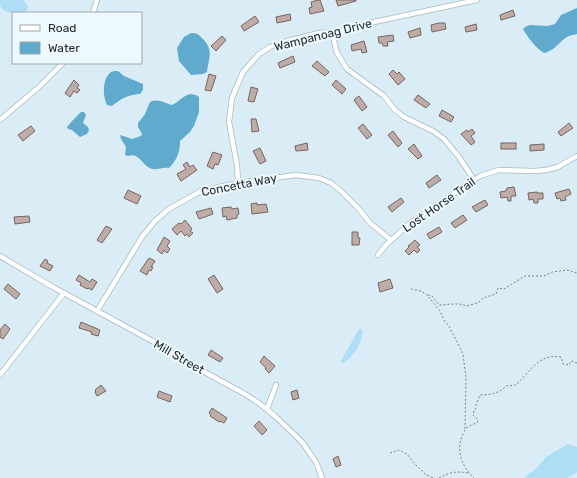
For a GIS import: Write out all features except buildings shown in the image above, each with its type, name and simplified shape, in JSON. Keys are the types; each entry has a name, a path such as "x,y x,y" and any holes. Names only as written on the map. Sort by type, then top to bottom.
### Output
{"street":[{"path":"93,12 97,0"},
{"name":"Wampanoag Drive","path":"238,183 237,165 229,122 232,98 244,72 254,59 270,47 318,33 337,32 360,25 477,0"},
{"path":"332,32 337,53 347,69 384,96 395,110 404,117 432,131 444,139 459,157 474,180"},
{"path":"0,120 39,87 62,64"},
{"name":"Lost Horse Trail","path":"378,254 408,224 480,176 499,170 546,170 558,167 577,156"},
{"name":"Concetta Way","path":"97,311 142,237 155,221 169,209 201,191 238,183 296,176 319,178 331,183 341,191 379,232 391,240"},
{"name":"Mill Street","path":"0,256 156,343 186,362 245,394 267,409 302,442 316,462 322,478"},
{"path":"0,375 64,293"},
{"path":"267,409 276,385"}],"path":[{"path":"411,289 421,291 432,296 439,304 446,305 461,303 466,306 478,303 482,298 496,294 498,288 504,289 525,276 544,276 552,272 567,270 577,273"},
{"path":"427,295 449,326 463,354 466,378 465,430"},
{"path":"474,478 468,473 460,453 459,444 465,430 471,425 477,423 478,420 473,415 480,395 487,395 502,391 506,386 516,385 533,366 550,356 561,358 563,364 569,365 572,361 577,363"},
{"path":"390,453 399,450 407,454 426,475 434,478"},
{"path":"439,478 448,473 458,471 468,473"}],"shaded area":[{"path":"0,0 23,0 28,6 27,11 25,12 12,12 2,9"},
{"path":"359,329 362,329 362,334 359,345 351,357 343,363 341,361"},
{"path":"568,444 577,447 577,472 568,478 525,478 535,470 546,457"}],"water":[{"path":"577,8 577,34 567,37 548,52 544,53 538,48 523,29 530,25 548,26 555,24 561,15"},
{"path":"191,33 199,36 208,46 210,54 207,72 203,74 191,75 179,61 177,48 184,37"},
{"path":"118,71 124,76 143,84 143,90 140,94 125,97 112,106 107,105 104,94 105,81 111,72"},
{"path":"191,94 199,97 199,112 194,126 180,141 178,156 169,168 152,169 145,165 138,157 125,155 126,147 120,135 132,139 141,136 142,134 138,127 138,123 145,114 150,102 159,101 172,105"},
{"path":"81,112 84,112 86,115 83,123 89,130 87,134 80,137 67,127"}]}
